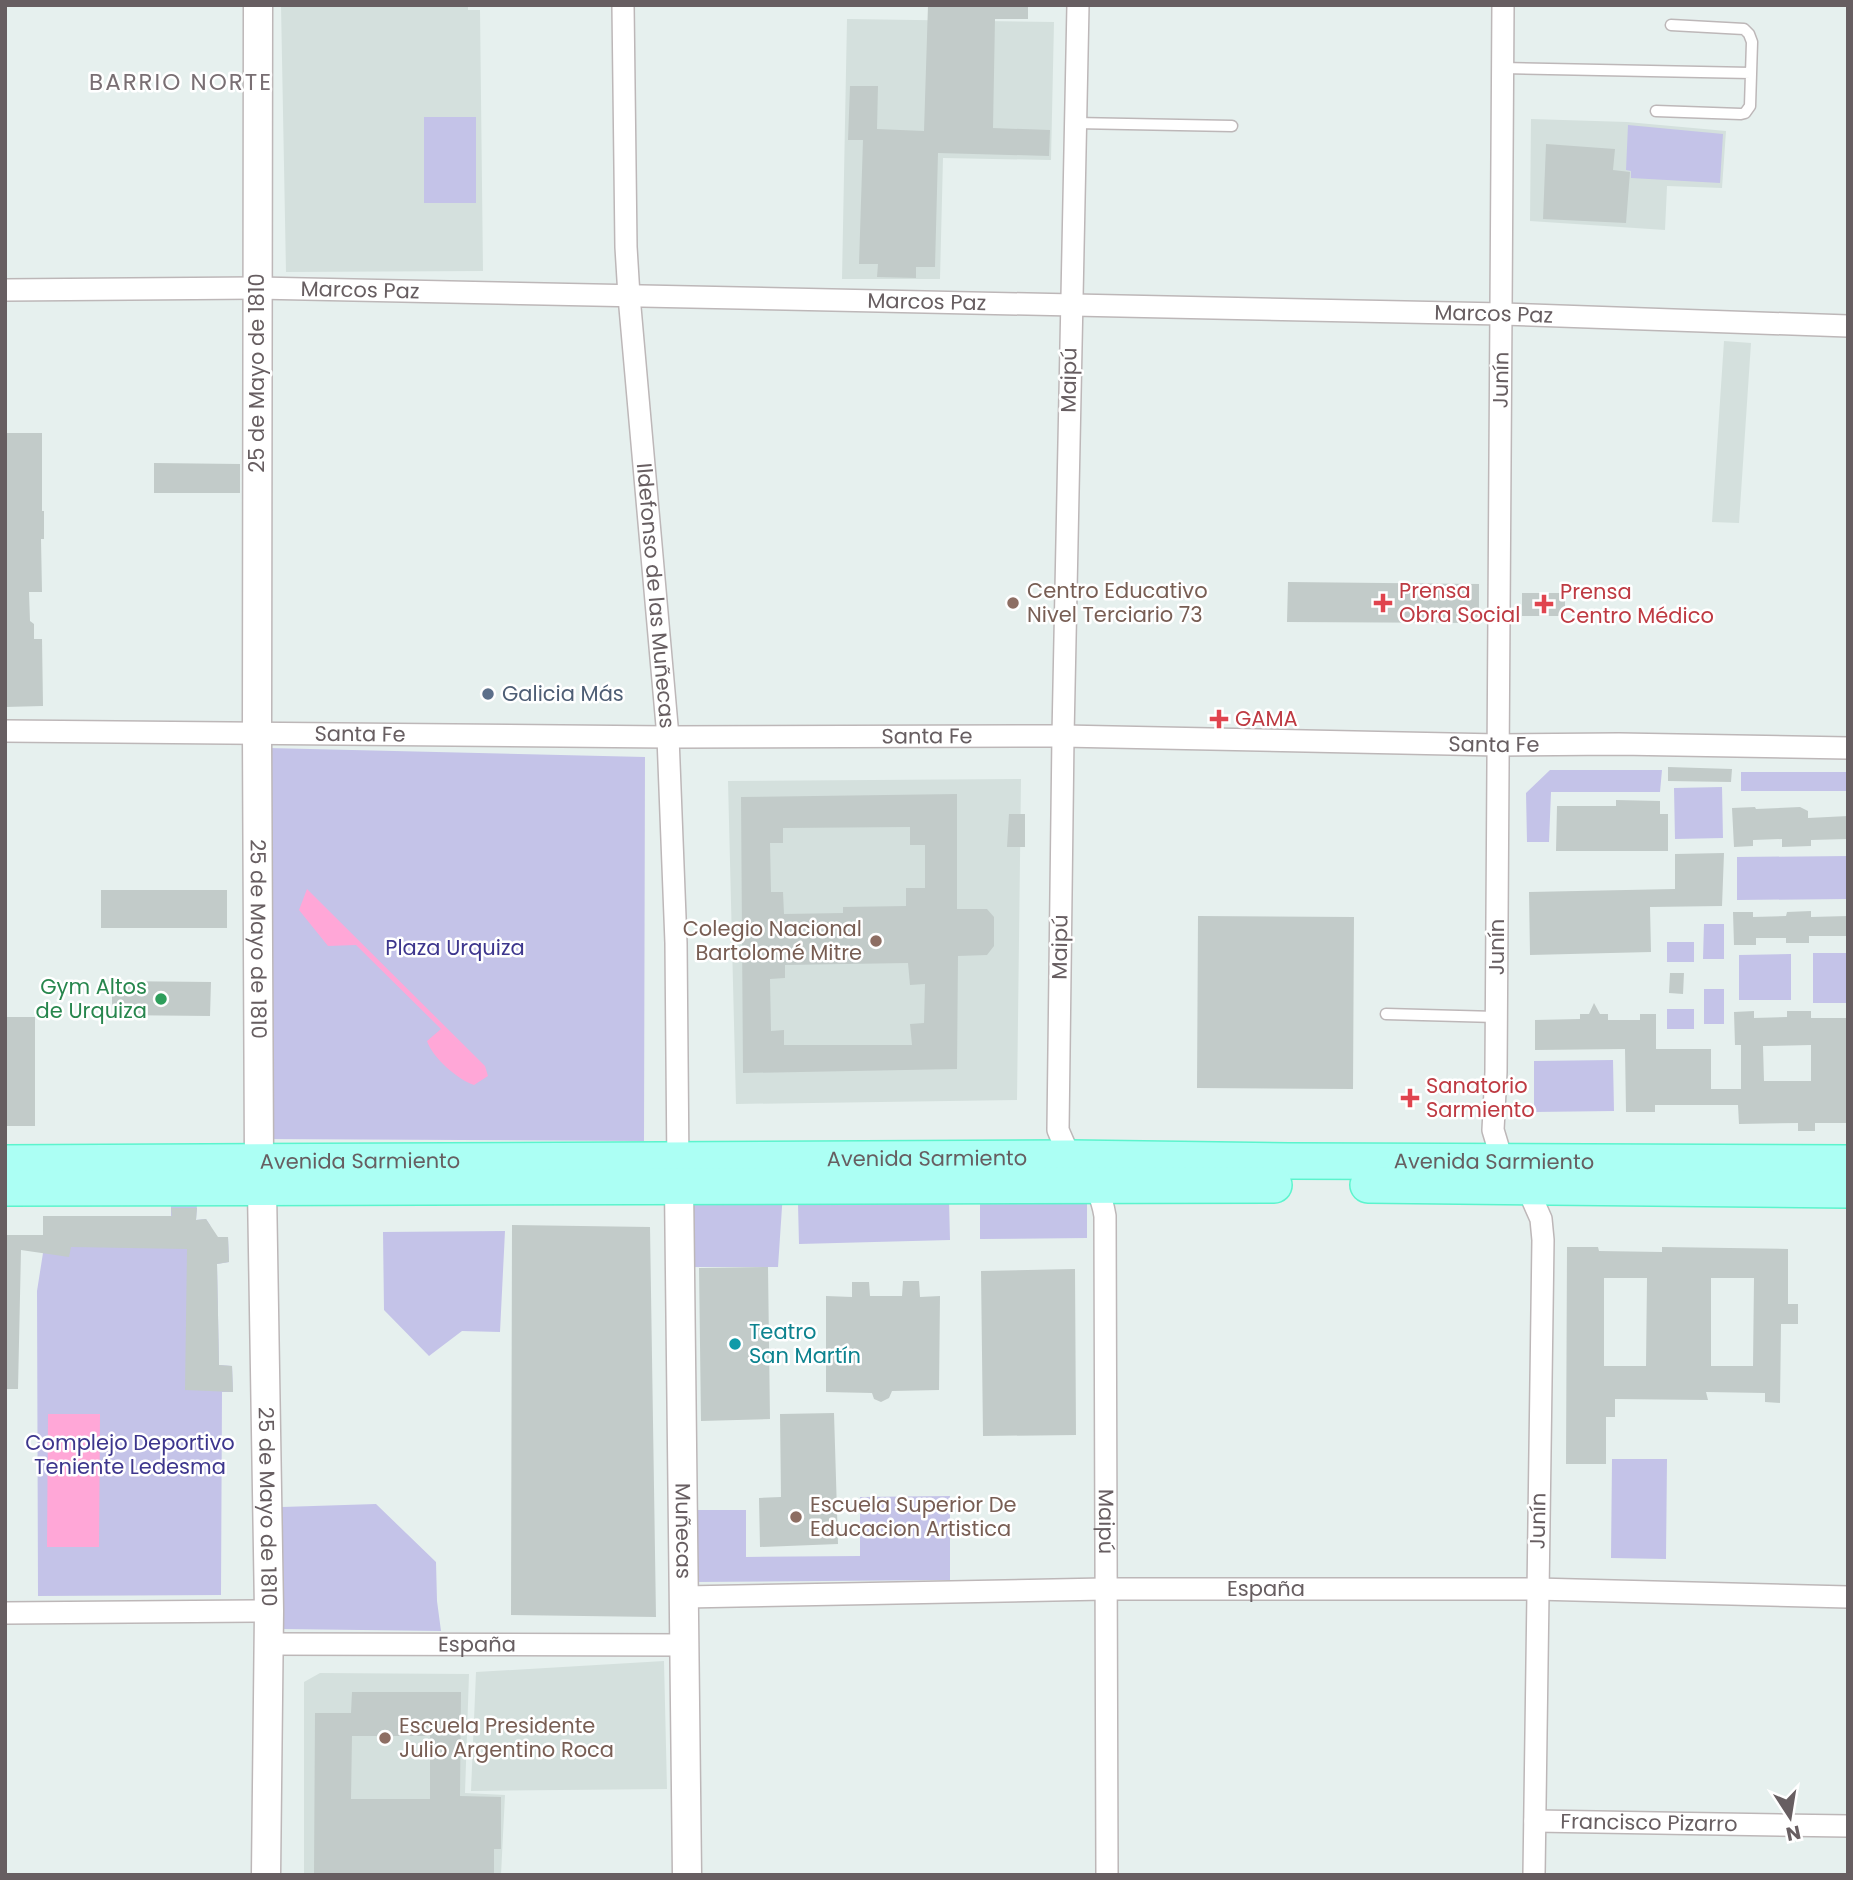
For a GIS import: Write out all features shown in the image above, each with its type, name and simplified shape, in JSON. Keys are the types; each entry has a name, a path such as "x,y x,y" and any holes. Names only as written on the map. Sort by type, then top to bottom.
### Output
{"main road":[{"name":"Avenida Sarmiento","path":"5,1188 261,1175 678,1172 1071,1158 1848,1163"},
{"name":"Avenida Sarmiento","path":"5,1163 261,1175"},
{"name":"Avenida Sarmiento","path":"678,1172 1095,1185 1526,1185 1848,1190"}],"street":[{"name":"25 de Mayo de 1810","path":"258,5 257,733 269,1611 266,1875"},
{"name":"Ildefonso de las Muñecas","path":"623,5 629,296 668,737 677,943 678,1172"},
{"name":"Maipú","path":"1078,5 1070,304 1058,1130 1071,1158 1095,1185 1105,1216 1104,1589 1107,1875"},
{"name":"Junín","path":"1503,5 1493,1130 1502,1160 1526,1185 1541,1219 1543,1240 1534,1875"},
{"name":"Marcos Paz","path":"5,290 257,288 1502,314 1848,326"},
{"name":"Santa Fe","path":"5,731 668,737 1063,736 1498,745 1848,748"},
{"name":"Muñecas","path":"678,1172 687,1875"},
{"name":"España","path":"685,1597 1104,1589 1536,1589 1848,1597"},
{"path":"5,1613 269,1611"},
{"name":"España","path":"269,1644 685,1644"},
{"name":"Francisco Pizarro","path":"1535,1821 1848,1826"}],"lane":[{"path":"1656,111 1745,113 1750,106 1752,42 1744,29 1671,25"},
{"path":"1503,68 1751,73"},
{"path":"1075,123 1231,126"},
{"path":"1386,1014 1496,1017"}],"shaded area":[{"path":"281,5 468,5 468,10 480,10 483,271 286,272"},
{"path":"847,19 1054,22 1051,160 943,158 940,279 842,279"},
{"path":"1531,119 1627,122 1726,131 1722,188 1667,186 1665,230 1530,221"},
{"path":"1724,341 1751,343 1739,523 1712,522"},
{"name":"Colegio Nacional Bartolomé Mitre","path":"1021,779 1017,1100 736,1104 728,781"},
{"path":"307,889 485,1066 488,1076 474,1085 453,1073 434,1054 427,1041 441,1029 356,945 328,946 299,910"},
{"path":"48,1414 100,1414 99,1547 47,1547"},
{"path":"664,1661 667,1789 471,1791 476,1672"},
{"name":"Escuela Presidente Julio Argentino Roca","path":"320,1673 469,1674 465,1793 505,1795 501,1875 304,1875 304,1682"}],"green space":[{"path":"424,117 476,117 476,203 424,203"},
{"path":"1628,125 1723,134 1720,183 1631,178 1631,171 1626,170"},
{"name":"Plaza Urquiza","path":"268,748 645,757 644,1141 264,1139"},
{"path":"1550,770 1662,770 1660,792 1551,792 1549,842 1527,842 1526,793"},
{"path":"1741,772 1848,772 1848,791 1741,791"},
{"path":"1722,787 1723,838 1675,839 1674,788"},
{"path":"1848,856 1848,899 1737,900 1737,857"},
{"path":"1704,924 1724,924 1724,959 1703,959"},
{"path":"1667,942 1694,942 1694,962 1667,962"},
{"path":"1813,953 1848,953 1848,1003 1813,1003"},
{"path":"1791,954 1791,1000 1739,1000 1739,955"},
{"path":"1704,989 1724,989 1724,1024 1704,1024"},
{"path":"1667,1009 1694,1009 1694,1029 1667,1029"},
{"path":"1613,1060 1614,1111 1534,1112 1534,1061"},
{"path":"679,1186 783,1192 778,1267 689,1267"},
{"path":"1087,1198 1087,1238 980,1239 980,1199"},
{"path":"949,1200 950,1240 799,1244 798,1204"},
{"name":"Complejo Deportivo Teniente Ledesma","path":"171,1203 197,1205 196,1220 206,1219 213,1238 228,1237 229,1262 217,1264 219,1365 232,1366 233,1392 222,1392 221,1595 38,1596 37,1291 43,1253 43,1216 171,1216"},
{"path":"505,1231 500,1332 462,1331 429,1356 384,1310 383,1232"},
{"path":"1612,1459 1667,1459 1666,1559 1611,1558"},
{"path":"950,1496 950,1580 694,1582 693,1510 746,1510 746,1557 860,1556 860,1497"},
{"path":"376,1504 436,1562 441,1631 282,1629 282,1507"}],"building":[{"path":"928,5 1028,5 1028,19 995,19 993,128 1050,130 1049,156 938,153 935,267 916,267 916,278 877,277 878,264 859,264 863,140 848,140 850,86 878,86 877,129 924,131"},
{"path":"1546,144 1615,149 1613,170 1630,172 1626,223 1543,219"},
{"path":"5,433 42,433 42,592 29,592 34,639 42,639 43,706 5,707"},
{"path":"154,463 240,464 240,493 154,493"},
{"name":"Prensa Obra Social","path":"1288,582 1479,584 1479,623 1287,622"},
{"name":"Prensa Centro Médico","path":"1522,593 1565,593 1565,616 1522,616"},
{"path":"1668,767 1732,769 1731,782 1668,781"},
{"path":"957,794 957,909 987,909 994,917 994,946 987,955 958,956 957,1069 743,1073 741,797","holes":["910,827 910,845 925,845 925,888 906,888 906,906 843,907 843,913 784,914 783,892 771,892 770,843 783,843 783,828","908,963 910,985 925,984 924,1023 910,1024 912,1045 784,1045 784,1030 771,1031 770,979 785,978 785,965"]},
{"path":"1616,800 1660,801 1660,814 1668,814 1668,851 1556,851 1557,806 1616,806"},
{"path":"1800,807 1808,811 1808,818 1848,816 1848,839 1811,840 1811,846 1782,847 1782,839 1753,840 1753,846 1734,847 1732,808"},
{"path":"1009,814 1025,814 1025,847 1007,847"},
{"path":"1724,853 1722,906 1650,907 1651,952 1530,955 1529,892 1675,889 1675,854"},
{"path":"101,890 227,890 227,928 101,928"},
{"path":"1811,911 1811,917 1848,916 1848,936 1809,936 1809,943 1786,943 1786,938 1756,938 1756,945 1734,945 1733,912 1753,912 1753,917 1786,916 1787,912"},
{"path":"1198,916 1354,917 1353,1089 1197,1088"},
{"path":"1670,973 1684,973 1683,994 1669,993"},
{"name":"Gym Altos de Urquiza","path":"112,981 211,982 210,1016 112,1015"},
{"path":"1594,1003 1600,1014 1608,1014 1608,1020 1640,1020 1640,1014 1656,1014 1656,1049 1711,1049 1711,1089 1741,1089 1741,1045 1735,1045 1734,1012 1754,1011 1754,1018 1787,1017 1787,1011 1811,1011 1811,1018 1848,1018 1848,1123 1815,1123 1815,1131 1798,1131 1798,1123 1739,1124 1738,1105 1655,1105 1655,1112 1626,1112 1625,1049 1535,1050 1535,1020 1580,1019 1580,1014 1589,1014","holes":["1811,1045 1811,1081 1764,1081 1763,1046"]},
{"path":"5,1017 35,1017 35,1126 5,1126"},
{"path":"171,1208 197,1208 196,1220 206,1219 218,1237 228,1237 229,1262 217,1264 219,1365 232,1366 233,1392 185,1390 187,1249 71,1247 69,1257 21,1250 18,1389 5,1389 5,1235 43,1235 43,1216 172,1216"},
{"path":"512,1225 650,1227 656,1617 511,1615"},
{"path":"1567,1247 1598,1247 1599,1251 1662,1252 1662,1247 1788,1249 1788,1304 1798,1304 1798,1324 1781,1324 1780,1403 1765,1402 1765,1393 1706,1392 1708,1400 1615,1399 1615,1417 1606,1417 1606,1464 1566,1464","holes":["1604,1278 1647,1278 1646,1366 1604,1366","1711,1278 1754,1278 1753,1366 1711,1366"]},
{"name":"Teatro San Martín","path":"768,1267 770,1419 701,1421 699,1268"},
{"path":"1075,1269 1076,1435 983,1436 981,1271"},
{"path":"903,1281 919,1281 920,1297 940,1296 939,1390 892,1391 889,1398 881,1402 874,1399 872,1393 826,1392 826,1296 852,1297 852,1282 869,1282 870,1296 902,1296"},
{"path":"834,1413 838,1544 760,1547 759,1498 781,1497 780,1414"},
{"name":"Escuela Presidente Julio Argentino Roca","path":"352,1692 461,1692 460,1796 501,1797 501,1849 494,1849 494,1875 314,1875 315,1713 351,1713","holes":["352,1736 430,1736 430,1799 351,1799"]}],"place":[{"name":"Centro Educativo Nivel Terciario 73","path":"1013,603"},
{"name":"Prensa Obra Social","path":"1383,603"},
{"name":"Prensa Centro Médico","path":"1544,604"},
{"name":"Galicia Más","path":"488,694"},
{"name":"GAMA","path":"1219,719"},
{"name":"Colegio Nacional Bartolomé Mitre","path":"876,941"},
{"name":"Gym Altos de Urquiza","path":"161,999"},
{"name":"Sanatorio Sarmiento","path":"1410,1098"},
{"name":"Teatro San Martín","path":"735,1344"},
{"name":"Escuela Superior De Educacion Artistica","path":"796,1517"},
{"name":"Escuela Presidente Julio Argentino Roca","path":"385,1738"}],"district":[{"name":"BARRIO NORTE","path":"181,82"}]}
